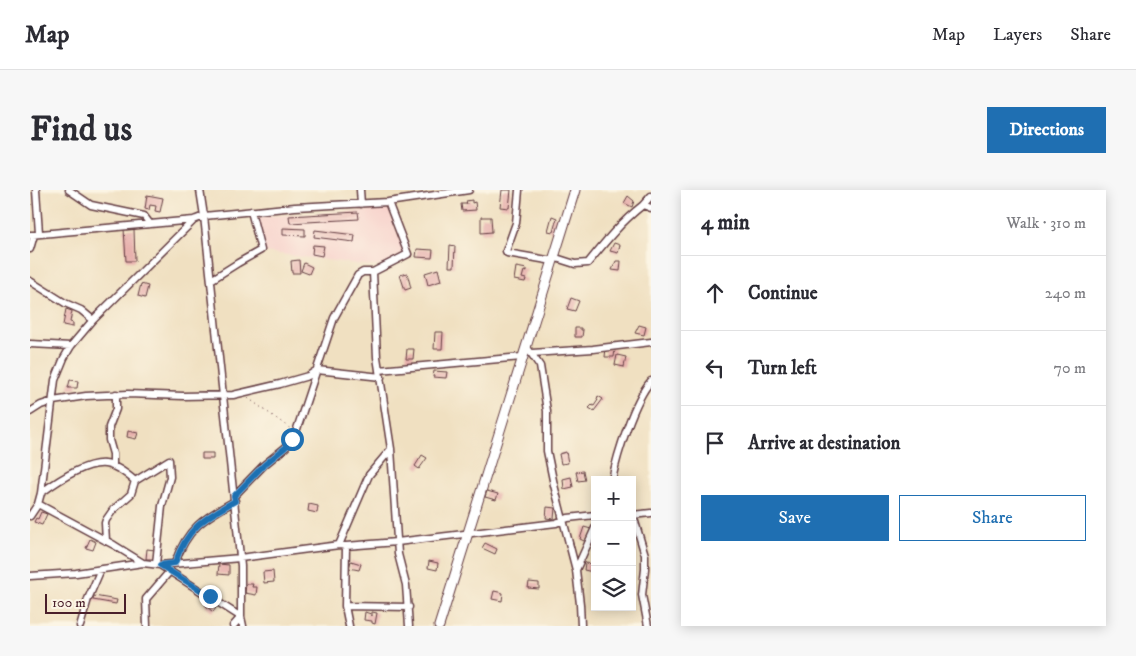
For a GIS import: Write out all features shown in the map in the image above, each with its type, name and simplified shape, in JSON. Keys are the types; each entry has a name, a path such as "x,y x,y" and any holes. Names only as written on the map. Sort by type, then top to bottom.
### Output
{"street":[{"path":"30,249 34,234 36,190"},
{"path":"69,190 91,205 144,216 150,224"},
{"path":"200,190 235,498 243,626"},
{"path":"360,190 361,204"},
{"path":"34,234 194,220 204,216 295,207 388,202 438,192 469,190"},
{"path":"519,190 516,224 506,251 575,264 588,263 616,228 651,196"},
{"path":"439,626 522,357 529,349 574,190"},
{"path":"175,563 180,549 198,523 235,498 264,465 286,447 296,432 334,318 358,275 363,272 373,272 408,254 388,202"},
{"path":"643,205 651,208"},
{"path":"211,280 261,250 251,211"},
{"path":"30,516 38,504 41,493 55,380 64,358 71,346 93,320 194,220"},
{"path":"373,272 379,370 391,449 397,542 409,607 410,626"},
{"path":"30,282 65,303 81,310 93,320"},
{"path":"529,349 593,349 651,342"},
{"path":"30,344 71,346"},
{"path":"529,349 540,366 547,411 547,451 576,570 581,626"},
{"path":"379,370 522,357"},
{"path":"30,412 41,404 86,396 116,394 224,396 280,384 308,376 317,370 381,377"},
{"path":"613,476 616,459 637,405 651,381"},
{"path":"113,466 109,427 116,409 116,394"},
{"path":"348,626 345,606 343,545 369,475 391,449"},
{"path":"106,541 105,523 113,510 131,494 135,481 170,460 170,477 162,506 158,564"},
{"path":"41,493 64,477 91,466 105,464 113,466 135,481"},
{"path":"38,504 143,563"},
{"path":"636,515 651,513"},
{"path":"30,576 143,563 158,564 240,558 343,545 397,542 563,521 568,518 591,515"},
{"path":"634,521 645,555 642,595 648,626"},
{"path":"576,570 591,537"},
{"path":"158,564 241,617"},
{"path":"79,625 101,569"},
{"path":"147,626 146,599 170,571"},
{"path":"345,606 409,607"},
{"path":"233,626 241,617"}],"path":[{"path":"241,393 296,432"}],"shaded area":[{"path":"389,209 405,253 380,267 264,252 255,217"}],"building":[{"path":"502,190 511,190 509,208 500,207"},
{"path":"147,195 163,198 160,212 155,211 156,206 150,205 149,210 145,209"},
{"path":"628,196 634,201 632,207 624,203"},
{"path":"472,200 472,203 475,202 476,210 462,211 461,204 467,204 466,201"},
{"path":"358,212 359,219 290,223 289,216"},
{"path":"552,216 557,218 553,232 548,231"},
{"path":"481,217 491,217 492,232 481,233"},
{"path":"283,228 305,229 305,236 283,235"},
{"path":"124,229 134,229 135,261 126,261"},
{"path":"315,230 355,235 354,242 314,237"},
{"path":"614,243 620,245 618,253 610,251"},
{"path":"313,245 324,246 322,256 312,254"},
{"path":"450,245 455,246 454,267 449,267"},
{"path":"417,249 433,250 432,258 416,257"},
{"path":"299,260 300,273 292,273 291,261"},
{"path":"616,261 621,261 620,271 612,270"},
{"path":"304,263 312,267 309,274 301,271"},
{"path":"516,267 527,269 527,272 524,271 522,278 526,279 525,282 514,280"},
{"path":"438,269 441,281 428,285 425,273"},
{"path":"407,273 411,288 405,290 400,275"},
{"path":"141,284 148,286 145,298 138,296"},
{"path":"571,298 579,301 575,311 567,309"},
{"path":"66,309 72,311 70,322 73,323 73,327 63,325"},
{"path":"639,325 646,327 644,335 635,333"},
{"path":"575,328 583,330 582,337 575,337"},
{"path":"435,332 443,332 442,349 434,349"},
{"path":"606,348 615,349 614,357 605,357"},
{"path":"407,349 414,349 413,359 406,359"},
{"path":"617,355 626,357 624,367 615,365"},
{"path":"434,371 447,372 446,378 433,377"},
{"path":"70,380 78,381 77,388 68,388"},
{"path":"598,396 603,399 594,411 589,408 592,405 594,406"},
{"path":"128,431 138,433 136,439 127,437"},
{"path":"566,452 568,463 561,464 559,454"},
{"path":"202,453 213,453 213,459 202,459"},
{"path":"422,455 427,458 419,469 415,466"},
{"path":"583,471 585,480 578,481 576,472"},
{"path":"571,477 573,487 564,489 563,479"},
{"path":"487,491 498,494 496,500 485,497"},
{"path":"309,504 318,506 317,513 308,511"},
{"path":"547,507 555,508 554,519 546,518"},
{"path":"41,512 47,514 42,525 34,522 36,518 38,519"},
{"path":"584,527 591,529 588,540 580,539"},
{"path":"90,539 96,542 93,550 86,548"},
{"path":"485,543 497,549 495,554 482,548"},
{"path":"147,549 155,550 154,559 146,559"},
{"path":"351,561 361,564 359,570 349,568"},
{"path":"429,561 438,563 437,570 428,568"},
{"path":"585,563 591,564 591,572 584,570"},
{"path":"219,564 229,565 229,575 218,574"},
{"path":"273,571 274,582 264,583 263,572"},
{"path":"529,582 539,583 539,589 528,588"},
{"path":"246,584 253,584 252,587 257,587 256,595 245,593"},
{"path":"494,591 503,593 502,601 492,599"},
{"path":"94,596 117,600 116,604 93,600"},
{"path":"210,601 218,605 213,612 205,605"},
{"path":"365,612 372,616 372,612 377,613 375,624 372,621 364,620"}],"route":[{"path":"210,596 160,565 175,563 180,549 198,523 235,501 234,496 264,465 286,447 292,439"}]}
